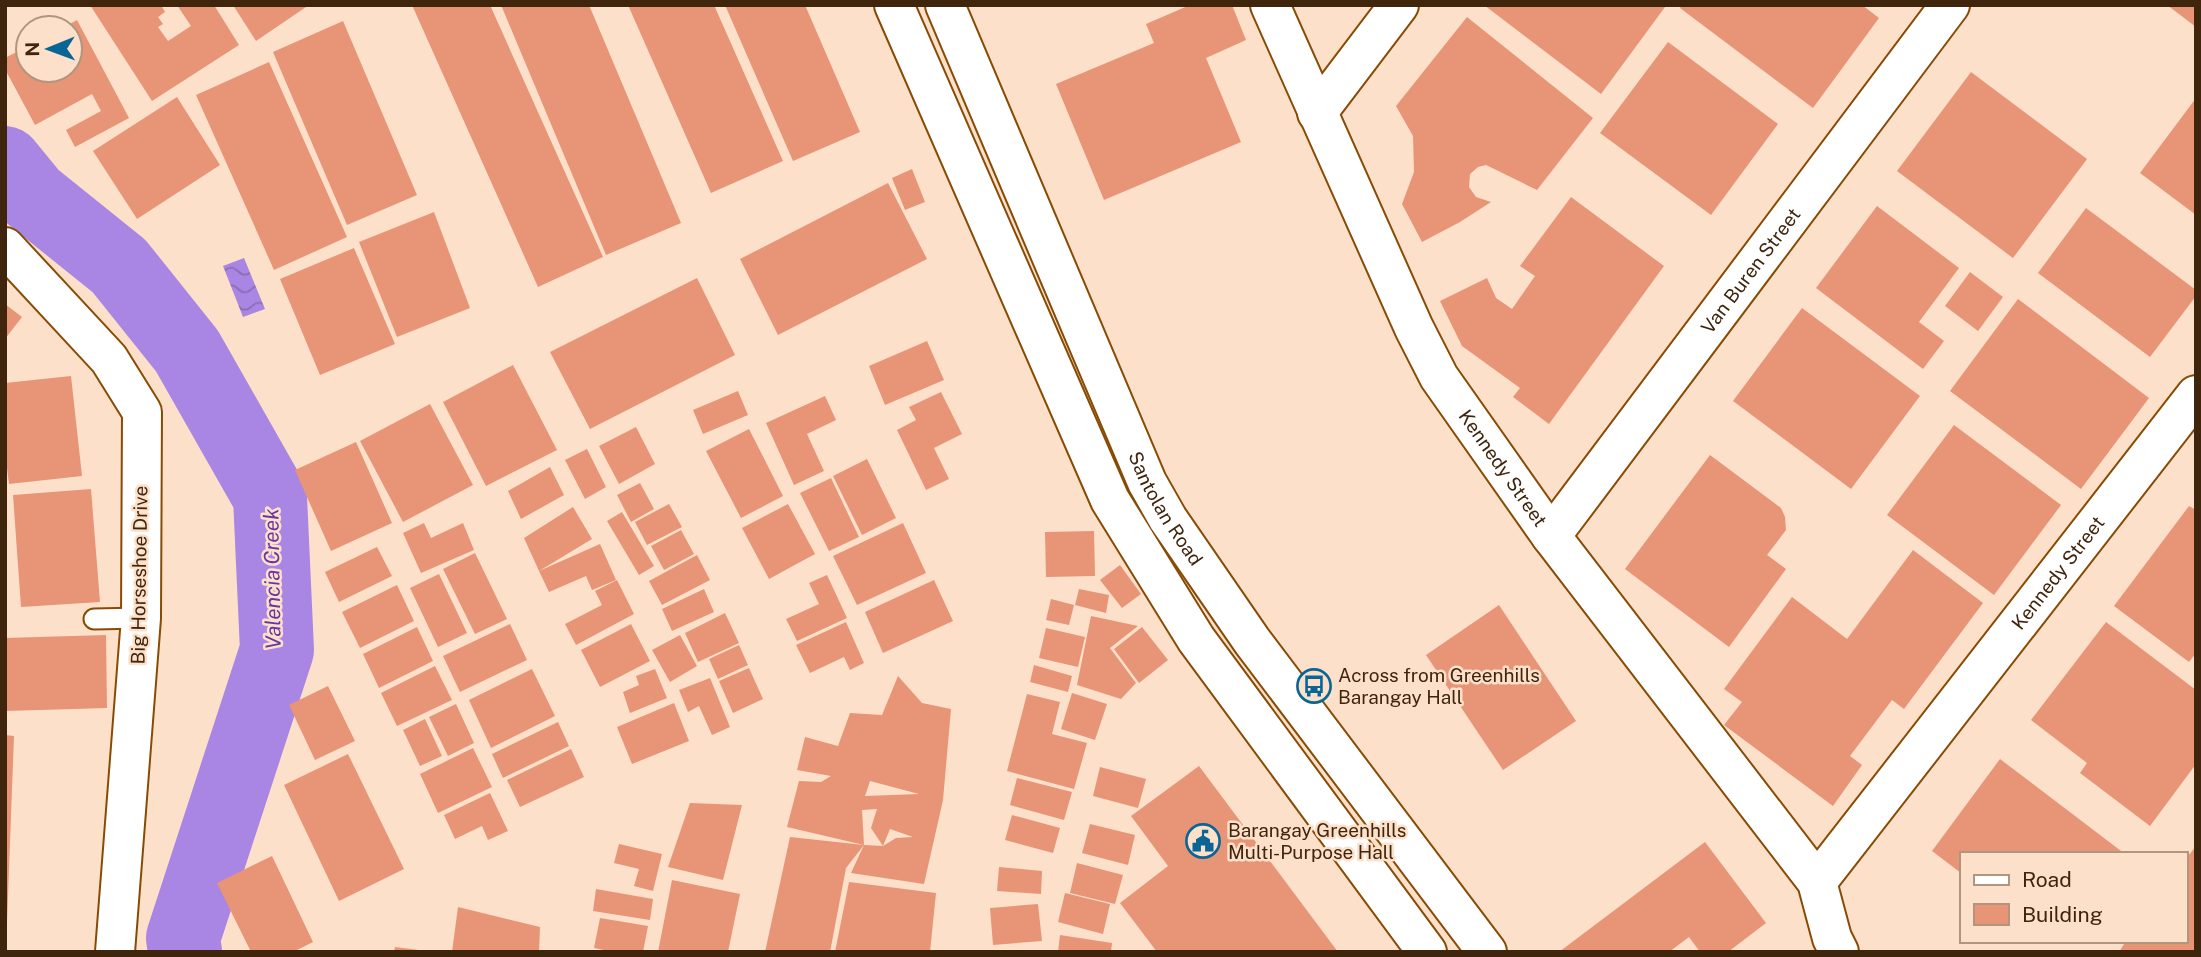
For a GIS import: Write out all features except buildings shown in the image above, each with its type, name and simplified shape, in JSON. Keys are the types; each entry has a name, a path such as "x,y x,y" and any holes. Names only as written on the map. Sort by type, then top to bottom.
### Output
{"street":[{"path":"894,5 1110,500 1196,639 1427,952"},
{"name":"Santolan Road","path":"945,5 1147,482 1168,519 1252,641 1487,952"},
{"name":"Kennedy Street","path":"1270,5 1414,328 1439,377 1551,536 1817,881 1832,938 1839,952"},
{"path":"1317,113 1399,5"},
{"name":"Van Buren Street","path":"1551,536 1950,5"},
{"name":"Big Horseshoe Drive","path":"5,247 109,359 142,412 141,618 115,952"},
{"name":"Kennedy Street","path":"1817,881 2196,395"}],"lane":[{"path":"944,121 987,103"},
{"path":"94,619 141,618"}],"water":[{"path":"244,258 265,309 243,317 223,266"}],"waterway":[{"name":"Valencia Creek","path":"5,163 32,196 119,266 187,351 270,497 277,650 183,938 185,952"}],"place":[{"name":"Across from Greenhills Barangay Hall","path":"1314,686"},
{"name":"Barangay Greenhills Multi-Purpose Hall","path":"1203,841"}]}
